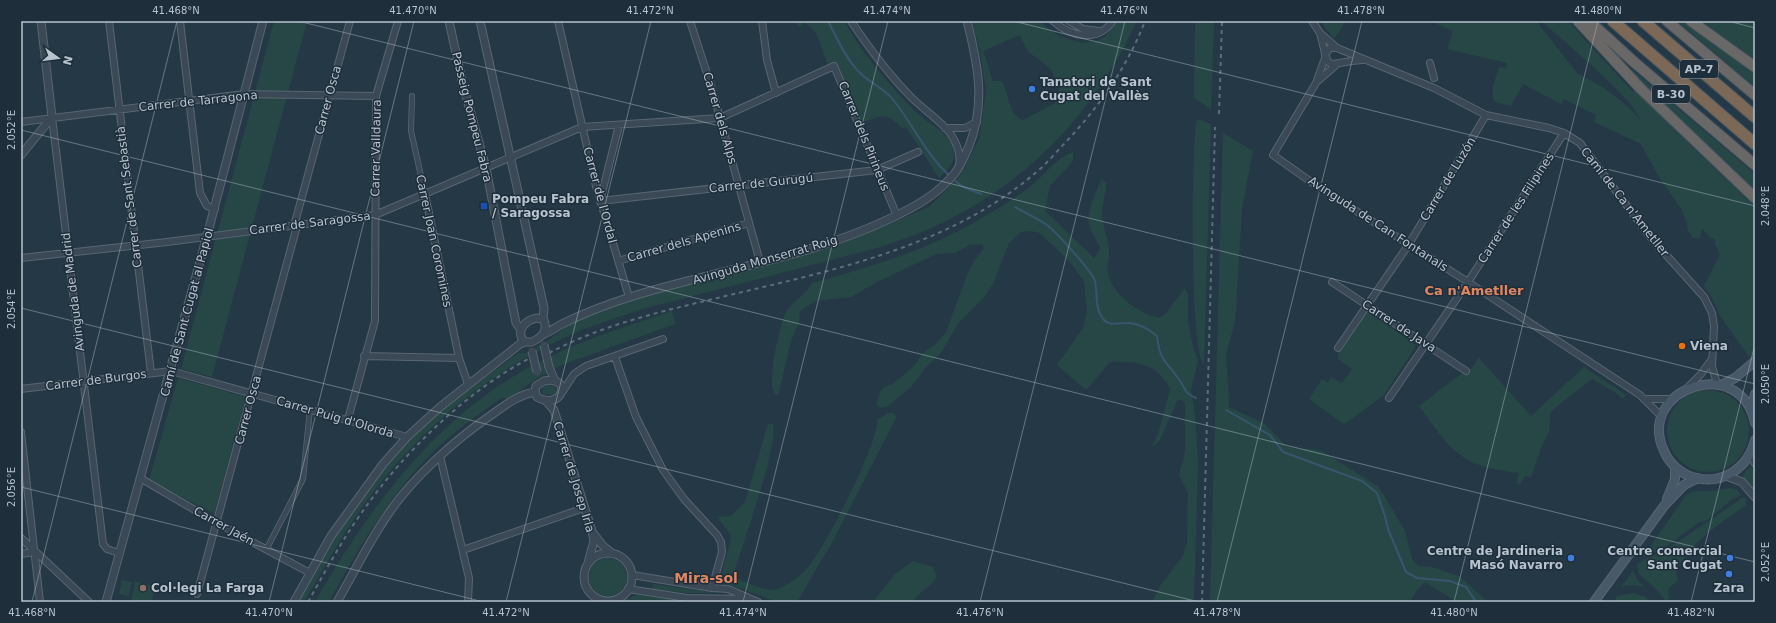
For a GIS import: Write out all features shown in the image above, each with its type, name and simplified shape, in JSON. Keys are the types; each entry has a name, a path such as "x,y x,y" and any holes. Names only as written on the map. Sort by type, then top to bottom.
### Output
{"highway":[{"path":"1578,21 1640,88 1755,198"},
{"name":"B-30","path":"1589,21 1634,62 1755,164"},
{"name":"AP-7","path":"1613,21 1755,144"},
{"name":"AP-7","path":"1643,21 1755,117"},
{"path":"1667,21 1755,95"},
{"path":"1692,21 1755,67"}],"main road":[{"path":"1719,385 1735,378 1755,361"},
{"path":"1755,423 1752,413 1746,403 1737,394 1719,385 1701,384 1686,389 1673,399 1662,417 1660,429 1661,443 1666,456 1675,467 1686,474 1698,478 1712,479 1726,476 1737,471 1745,463 1752,451 1755,440"},
{"path":"1752,413 1755,394"},
{"path":"1664,506 1675,479 1675,467"},
{"path":"1594,602 1664,506 1684,485 1698,478"}],"street":[{"name":"Avinguda de Madrid","path":"41,21 103,544 106,549 119,553"},
{"name":"Carrer de Sant Sebastià","path":"109,21 151,373"},
{"path":"180,21 188,102 200,193 207,206 215,209"},
{"name":"Camí de Sant Cugat al Papiol","path":"106,602 215,209 263,21"},
{"name":"Carrer Osca","path":"197,594 253,394 329,96 350,21"},
{"name":"Carrer Valldaura","path":"348,419 374,321 376,96 398,21"},
{"name":"Passeig Pompeu Fabra","path":"449,21 463,85 486,168 516,322 521,330"},
{"path":"480,21 509,158 544,308 544,345 549,367 563,391"},
{"name":"Carrer de l'Ordal","path":"558,21 600,201 629,297"},
{"name":"Carrer dels Alps","path":"690,21 720,118 760,262"},
{"path":"762,21 767,60 776,94"},
{"path":"851,21 866,44 889,73 911,97 950,132 959,150 958,169"},
{"name":"Avinguda Monserrat Roig","path":"525,341 543,335 561,324 629,297 760,262 798,254 871,228 927,200 944,185 958,169 969,147 977,122 980,102 979,76 967,21"},
{"path":"1053,21 1069,33 1077,36 1094,35 1109,27 1113,21"},
{"path":"1069,21 1083,29 1101,31"},
{"name":"Camí de Ca n'Ametller","path":"1312,21 1320,33 1339,49 1363,60 1397,71 1486,115 1549,128 1580,143 1651,238 1704,297 1712,313 1714,326 1712,359 1719,385"},
{"name":"Camí de Ca n'Ametller","path":"1320,33 1325,56"},
{"path":"1330,48 1339,49 1343,58 1316,83 1325,56 1330,48"},
{"path":"1325,56 1328,63 1338,64"},
{"name":"Camí de Ca n'Ametller","path":"1338,64 1363,60"},
{"path":"1430,63 1434,78"},
{"name":"Carrer dels Pirineus","path":"829,67 834,66 836,68 895,211"},
{"name":"Carrer de Saragossa","path":"21,258 296,226 375,215 582,127 720,118 776,94 829,67"},
{"name":"Avinguda de Can Fontanals","path":"1316,83 1272,155 1644,398 1662,417"},
{"name":"Carrer de Tarragona","path":"21,122 244,94 376,96"},
{"name":"Carrer Joan Coromines","path":"412,96 411,131 459,358 468,384"},
{"name":"Carrer de Luzón","path":"1338,348 1409,244 1486,115"},
{"path":"21,155 52,117"},
{"path":"944,127 952,129 965,128 977,122"},
{"path":"600,201 619,125"},
{"name":"Carrer de les Filipines","path":"1389,398 1468,282 1564,134"},
{"name":"Carrer de Gurugú","path":"600,201 877,170 918,152"},
{"name":"Carrer dels Apenins","path":"618,261 749,223"},
{"name":"Carrer de Java","path":"1332,282 1466,371"},
{"path":"539,383 532,351 525,341 521,330 525,323 529,320 544,321"},
{"name":"Avinguda Monserrat Roig","path":"544,321 561,324"},
{"path":"555,414 557,398 579,370 586,366 664,339"},
{"path":"294,602 331,536 355,500 383,464 407,437 468,384 525,341"},
{"path":"364,356 459,358"},
{"path":"615,357 636,417 663,470 684,499 717,535 721,542 722,552 712,588"},
{"path":"1686,389 1701,374 1712,359"},
{"name":"Carrer Puig d'Olorda","path":"171,371 348,419 407,437"},
{"name":"Carrer de Burgos","path":"21,389 171,371"},
{"path":"555,414 553,407 545,400 537,397 535,392 536,386 539,383 547,381 557,382 570,380"},
{"path":"338,602 391,510 440,456 468,431 503,407 522,396 535,392"},
{"path":"545,400 557,398"},
{"path":"1644,398 1673,399"},
{"path":"266,550 303,479 310,409"},
{"name":"Carrer de Josep Irla","path":"555,414 592,531 594,541 588,563"},
{"path":"21,432 40,602"},
{"path":"1752,451 1755,463"},
{"path":"440,456 463,550 468,578 468,602"},
{"path":"1726,476 1742,482 1755,496"},
{"name":"Carrer Jaén","path":"140,478 217,523 310,573"},
{"path":"463,550 584,508"},
{"path":"590,593 601,600 612,601 619,598 628,589 632,575 627,563 621,556 612,553 603,546 592,531"},
{"path":"21,538 34,552 89,602"},
{"path":"21,554 34,552"},
{"path":"591,602 590,593 584,581 584,571 588,563 599,554 612,553"},
{"path":"632,575 712,588 728,589 757,602"},
{"path":"628,589 687,598 748,598"}],"green space":[{"path":"274,21 307,21 212,377 181,369"},
{"path":"792,21 844,21 868,57 896,91 916,112 949,139 954,149 954,159 943,175 939,178 906,127 902,128 891,118 882,116 858,124 836,68 829,67 816,33 805,22 800,27"},
{"path":"972,21 1039,21 1059,36 1081,43 1096,41 1105,37 1118,21 1137,21 1115,62 1091,100 1063,133 1032,164 998,190 960,213 920,233 877,248 639,310 594,325 547,346 487,382 432,427 384,478 347,530 304,602 297,602 355,506 377,476 392,459 425,425 462,394 519,353 525,353 550,339 567,326 609,307 670,288 745,271 834,246 929,207 960,176 979,140 986,90 980,51","holes":["1020,35 1028,52 1043,62 1052,71 1059,89 1056,101 1052,105 1023,120 1019,118 1012,110 1003,83 1001,81 993,81 983,51"]},
{"path":"1195,21 1214,21 1211,109 1194,98"},
{"path":"1320,21 1346,21 1334,39"},
{"path":"1430,21 1536,21 1577,73 1604,88 1626,105 1641,120 1629,102 1614,86 1541,21 1568,21 1633,92 1636,89 1682,137 1755,207 1755,351 1750,358 1720,316 1712,298 1704,286 1720,254 1714,243 1716,241 1713,238 1711,239 1702,228 1700,238 1693,238 1688,231 1682,210 1660,179 1641,144 1594,122 1596,115 1564,99 1561,104 1523,84 1511,106 1495,102 1493,98 1493,90 1496,75 1499,67 1506,68 1507,63 1447,49 1453,31"},
{"path":"1677,21 1684,21 1755,73 1755,87"},
{"path":"1700,21 1755,21 1755,61"},
{"path":"1627,65 1755,174 1755,192 1625,66"},
{"path":"1198,119 1211,124 1204,365 1199,352 1196,325 1193,250 1193,171 1196,122"},
{"path":"1223,133 1253,151 1242,208 1235,323 1226,353 1229,407 1265,424 1285,445 1299,449 1322,451 1379,487 1405,531 1412,559 1418,566 1432,567 1459,576 1488,602 1457,602 1425,582 1409,602 1210,602"},
{"path":"1073,152 1073,161 1050,186 1045,211 1094,258 1100,248 1091,231 1088,220 1094,195 1102,179 1106,183 1102,215 1109,249 1108,274 1115,289 1135,307 1151,316 1159,318 1166,313 1185,288 1188,295 1188,321 1193,347 1198,360 1191,390 1195,414 1198,464 1194,602 1152,602 1160,586 1183,556 1187,541 1188,493 1179,475 1185,452 1185,402 1178,399 1160,440 1152,447 1159,431 1170,389 1165,380 1159,374 1145,365 1137,363 1110,362 1086,390 1057,365 1083,328 1087,311 1084,281 1069,261 1040,233 1031,231 1021,232 1009,243 994,282 985,296 957,325 941,353 927,366 912,386 888,406 882,408 876,405 879,394 883,388 893,384 915,365 922,354 936,344 946,332 967,275 974,261 984,248 982,244 969,245 955,253 936,254 877,282 851,297 815,301 800,311 799,323 791,341 778,396 775,394 772,386 775,351 784,316 790,306 810,287 812,283 881,263 948,236 1016,197 1031,186 1061,158"},
{"path":"672,311 675,324 559,366 533,381 513,396 501,398 458,430 433,452 398,491 354,557 329,602 315,602 361,528 387,493 415,460 445,429 478,401 514,376 553,355 597,337"},
{"path":"1368,312 1416,346 1384,395 1344,424 1309,399 1322,379 1328,383 1331,377 1342,383 1352,369 1338,359 1338,355 1365,313"},
{"path":"1479,358 1531,416 1584,367 1626,395 1623,399 1616,393 1592,379 1552,410 1550,415 1549,432 1543,443 1531,477 1525,476 1520,485 1516,483 1519,473 1487,467 1471,462 1462,456 1446,442 1419,406 1461,374 1468,373"},
{"path":"178,378 246,397 214,514 149,480"},
{"path":"547,385 555,386 557,392 552,395 543,394 541,389"},
{"path":"1708,390 1724,393 1737,402 1746,415 1749,431 1746,447 1737,460 1724,469 1708,472 1692,469 1679,460 1670,447 1667,431 1670,415 1679,402 1692,393"},
{"path":"888,413 893,413 897,416 834,539 797,602 779,602 722,582 722,571 731,535 717,517 731,516 745,502 768,424 773,424 773,436 770,453 758,498 733,576 754,586 776,590 794,580 804,572 823,544 836,522 860,474 875,433 877,420"},
{"path":"1750,466 1755,473 1755,490 1742,476"},
{"path":"1730,488 1736,489 1741,495 1730,501 1707,520 1698,523 1667,546 1643,557 1686,495 1694,491 1714,491"},
{"path":"1744,497 1746,500 1745,506 1705,535 1687,554 1676,573 1678,580 1668,589 1669,598 1666,601 1656,589 1639,574 1637,565 1640,562 1667,549"},
{"path":"608,558 618,561 624,567 627,577 624,587 618,593 608,596 598,593 592,587 589,577 592,567 598,561"},
{"path":"913,561 933,567 937,577 931,584 912,602 873,602 895,574"},
{"path":"1633,571 1638,581 1645,587 1635,585 1622,586"},
{"path":"122,580 132,582 129,596 119,594"},
{"path":"135,582 155,586 152,602 131,602"},
{"path":"653,584 718,593 686,593 652,589"},
{"path":"1633,593 1646,597 1650,602 1614,602 1617,596"},
{"path":"637,595 689,602 619,602"}],"waterway":[{"path":"828,21 853,66 862,75 891,97 934,159 950,176"},
{"path":"953,179 963,187 981,194"},
{"path":"1015,207 1052,229 1088,269 1095,281 1099,311 1104,320 1113,324 1127,323 1138,325 1157,336 1160,351 1164,360 1187,392 1196,398"},
{"path":"1226,410 1270,435 1283,452 1362,481 1377,493 1388,529 1406,572 1417,578 1450,581 1466,587 1476,602"}],"railway":[{"path":"549,353 586,336 625,322 794,280 882,255 924,239 965,220 1004,197 1040,169 1077,130 1089,116 1121,70 1145,21"},
{"path":"1219,114 1222,21"},
{"path":"1202,602 1215,127"},
{"path":"308,602 349,531 381,486 399,465 439,424 483,387 530,358"}],"place":[{"name":"Tanatori de Sant Cugat del Vallès","path":"1032,89"},
{"name":"Pompeu Fabra / Saragossa","path":"484,206"},
{"name":"Viena","path":"1682,346"},
{"name":"Centre de Jardineria Masó Navarro","path":"1571,558"},
{"name":"Centre comercial Sant Cugat","path":"1730,558"},
{"name":"Zara","path":"1729,574"},
{"name":"Col·legi La Farga","path":"143,588"}],"district":[{"name":"Ca n'Ametller","path":"1474,290"},
{"name":"Mira-sol","path":"706,578"}]}
